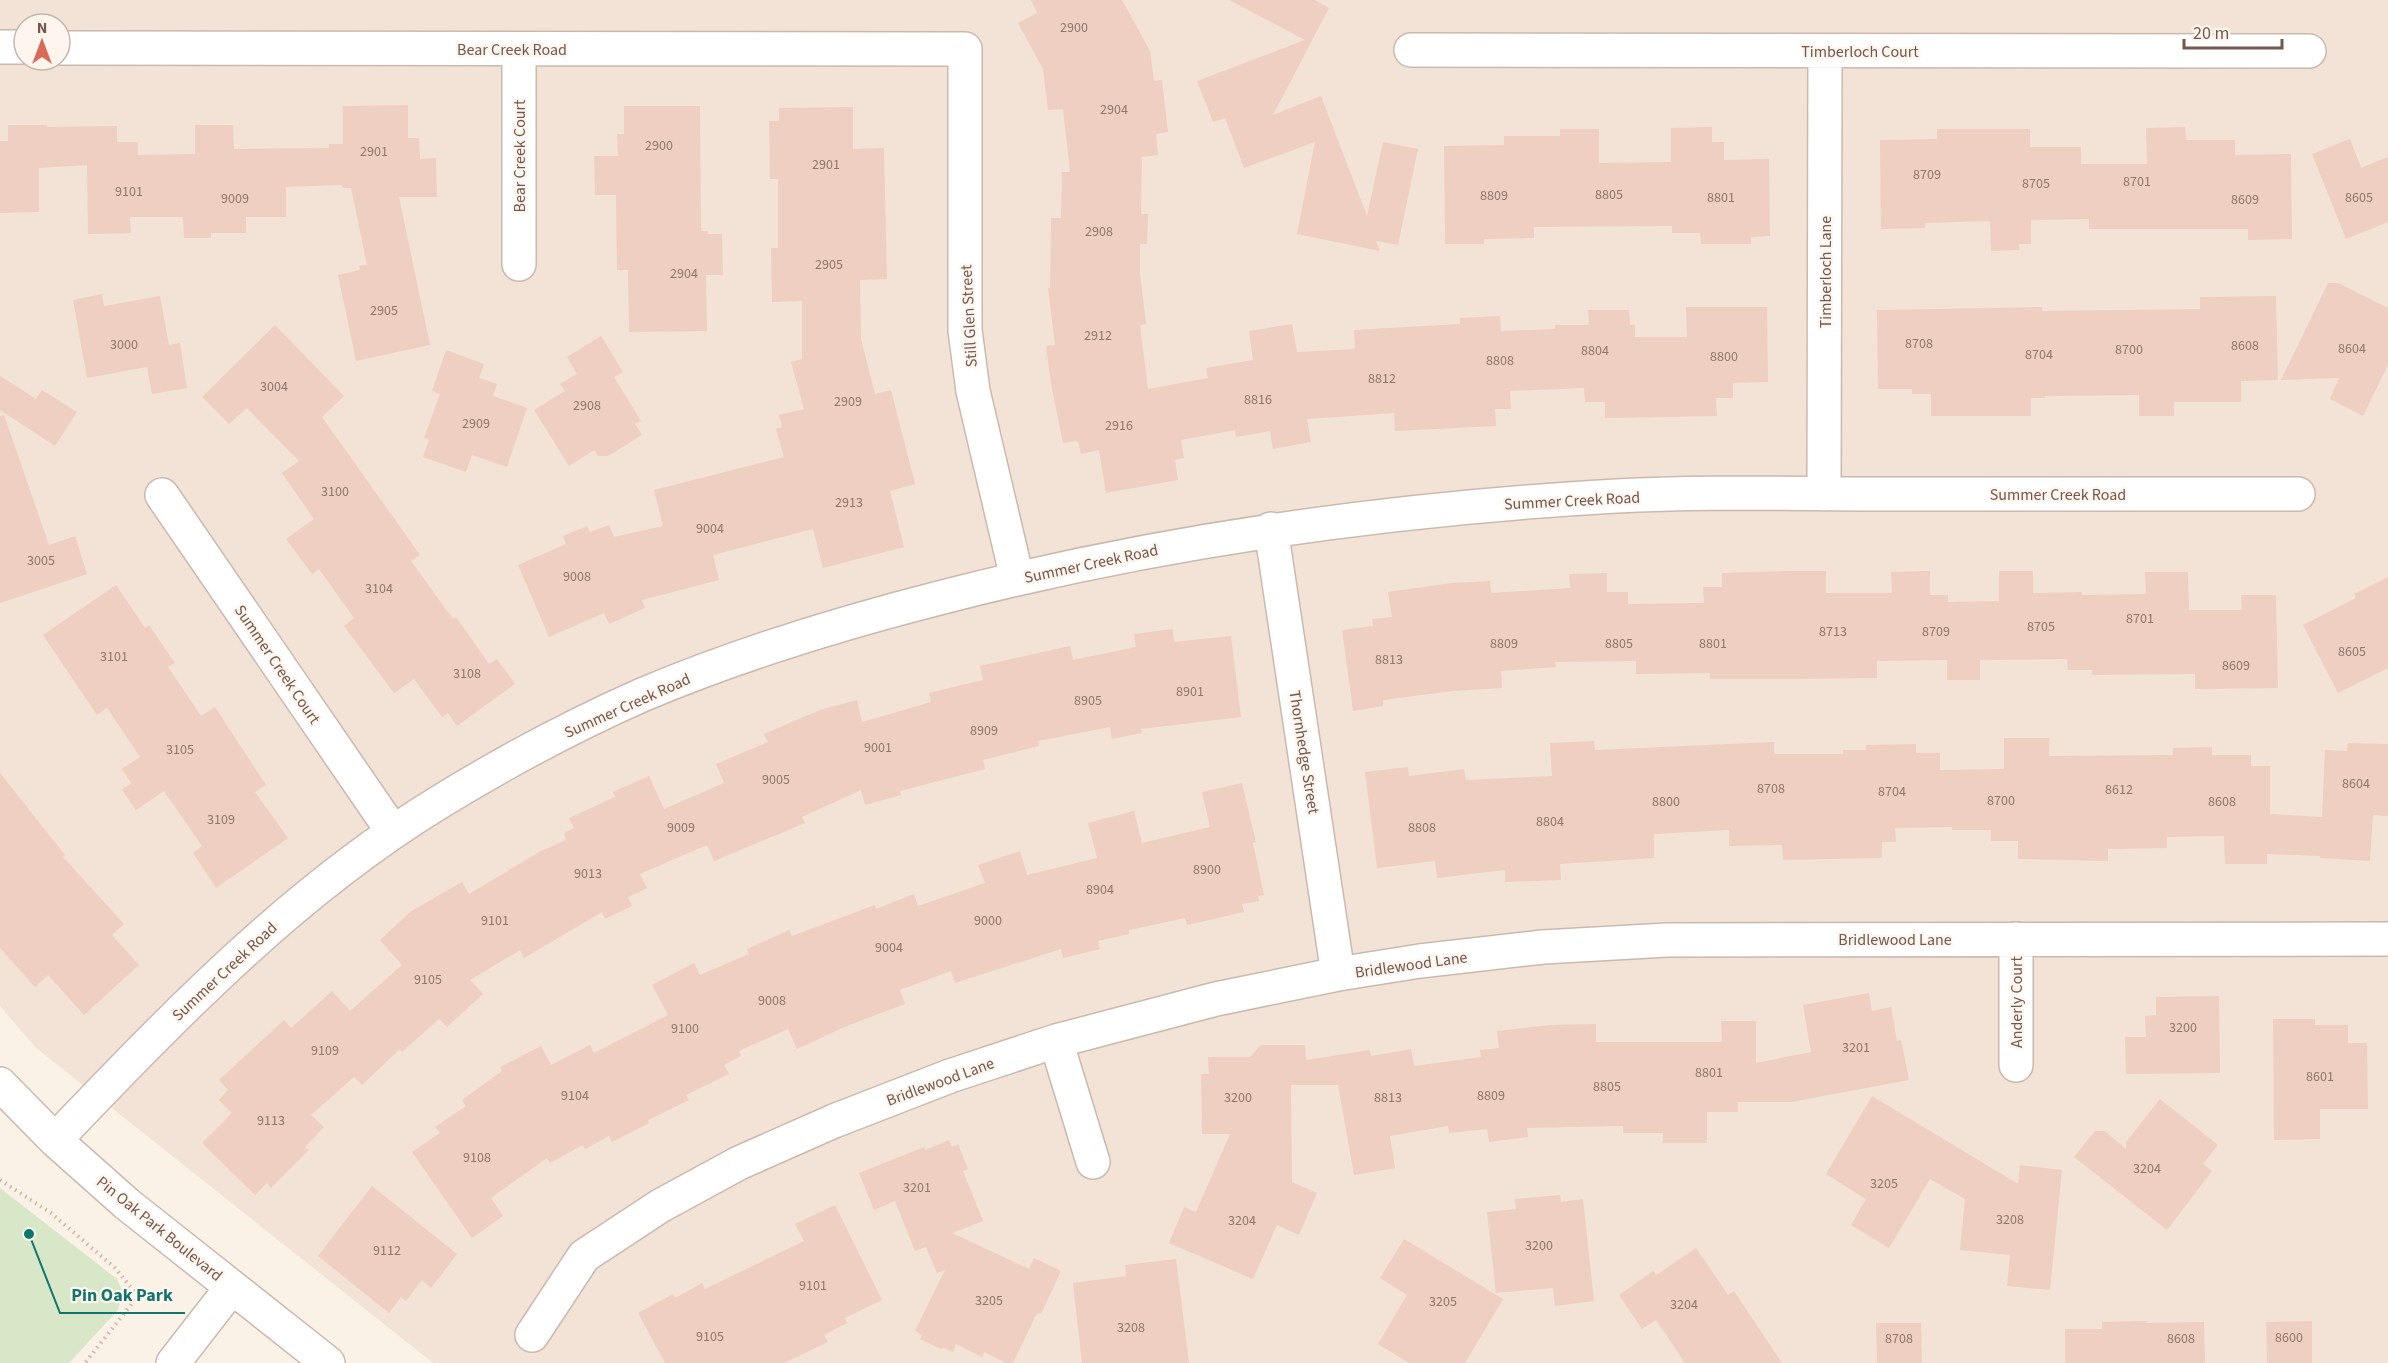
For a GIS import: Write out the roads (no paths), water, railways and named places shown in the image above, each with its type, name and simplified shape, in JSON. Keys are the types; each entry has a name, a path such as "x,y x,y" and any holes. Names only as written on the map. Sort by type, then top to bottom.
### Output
{"street":[{"name":"Bear Creek Road","path":"72,48 965,49"},
{"name":"Bear Creek Court","path":"519,49 519,264"},
{"name":"Still Glen Street","path":"965,49 965,330 973,391 1017,578"},
{"name":"Timberloch Court","path":"1411,50 2309,51"},
{"name":"Timberloch Lane","path":"1824,494 1825,51"},
{"name":"Summer Creek Road","path":"55,1140 156,1034 230,962 308,895 393,832 436,804 549,739 642,696 738,658 887,612 1017,578 1125,555 1271,529 1457,507 1623,496 2298,494"},
{"name":"Summer Creek Court","path":"162,495 393,832"},
{"name":"Thornhedge Street","path":"1271,529 1338,974"},
{"name":"Anderly Court","path":"2016,939 2016,1065"},
{"name":"Bridlewood Lane","path":"532,1335 584,1256 660,1206 739,1163 834,1121 950,1076 1056,1041 1216,999 1338,974 1420,961 1543,947 1667,940 2388,939"},
{"path":"1056,1041 1093,1162"},
{"name":"Pin Oak Park Boulevard","path":"0,1084 55,1140 127,1204 328,1363"},
{"path":"173,1363 232,1287"}],"place":[{"name":"Pin Oak Park","path":"29,1234"}]}
